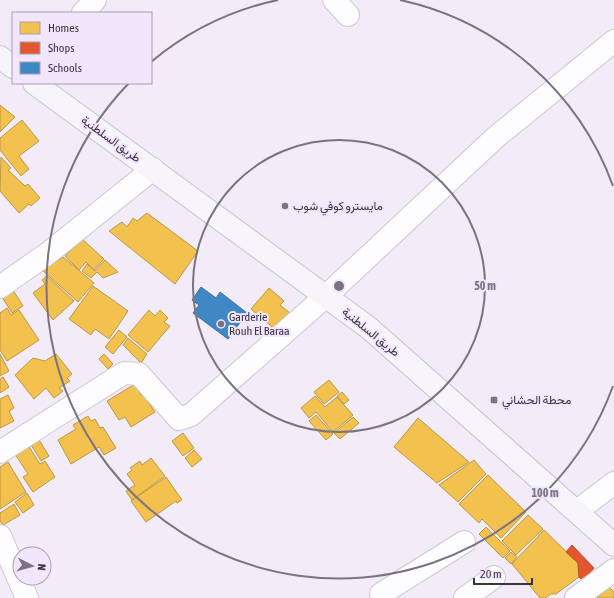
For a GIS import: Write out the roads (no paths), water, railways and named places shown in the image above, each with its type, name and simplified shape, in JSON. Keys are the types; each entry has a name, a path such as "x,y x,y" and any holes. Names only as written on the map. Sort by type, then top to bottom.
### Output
{"main road":[{"path":"0,57 12,66"},
{"name":"طريق السلطنية","path":"35,84 369,328 614,545"}],"street":[{"path":"84,12 95,0"},
{"path":"0,452 124,373 139,374 180,419 191,415 326,296 496,137 614,41"},
{"path":"0,287 47,254 153,169"},
{"path":"577,511 614,483"},
{"path":"0,536 27,598"},
{"path":"384,598 381,594 464,542"},
{"path":"576,598 614,570"},
{"path":"465,598 494,577"}],"place":[{"name":"مايسترو كوفي شوب","path":"285,206"},
{"name":"Garderie Rouh El Baraa","path":"221,324"},
{"name":"محطة الحشاني","path":"494,400"}]}
